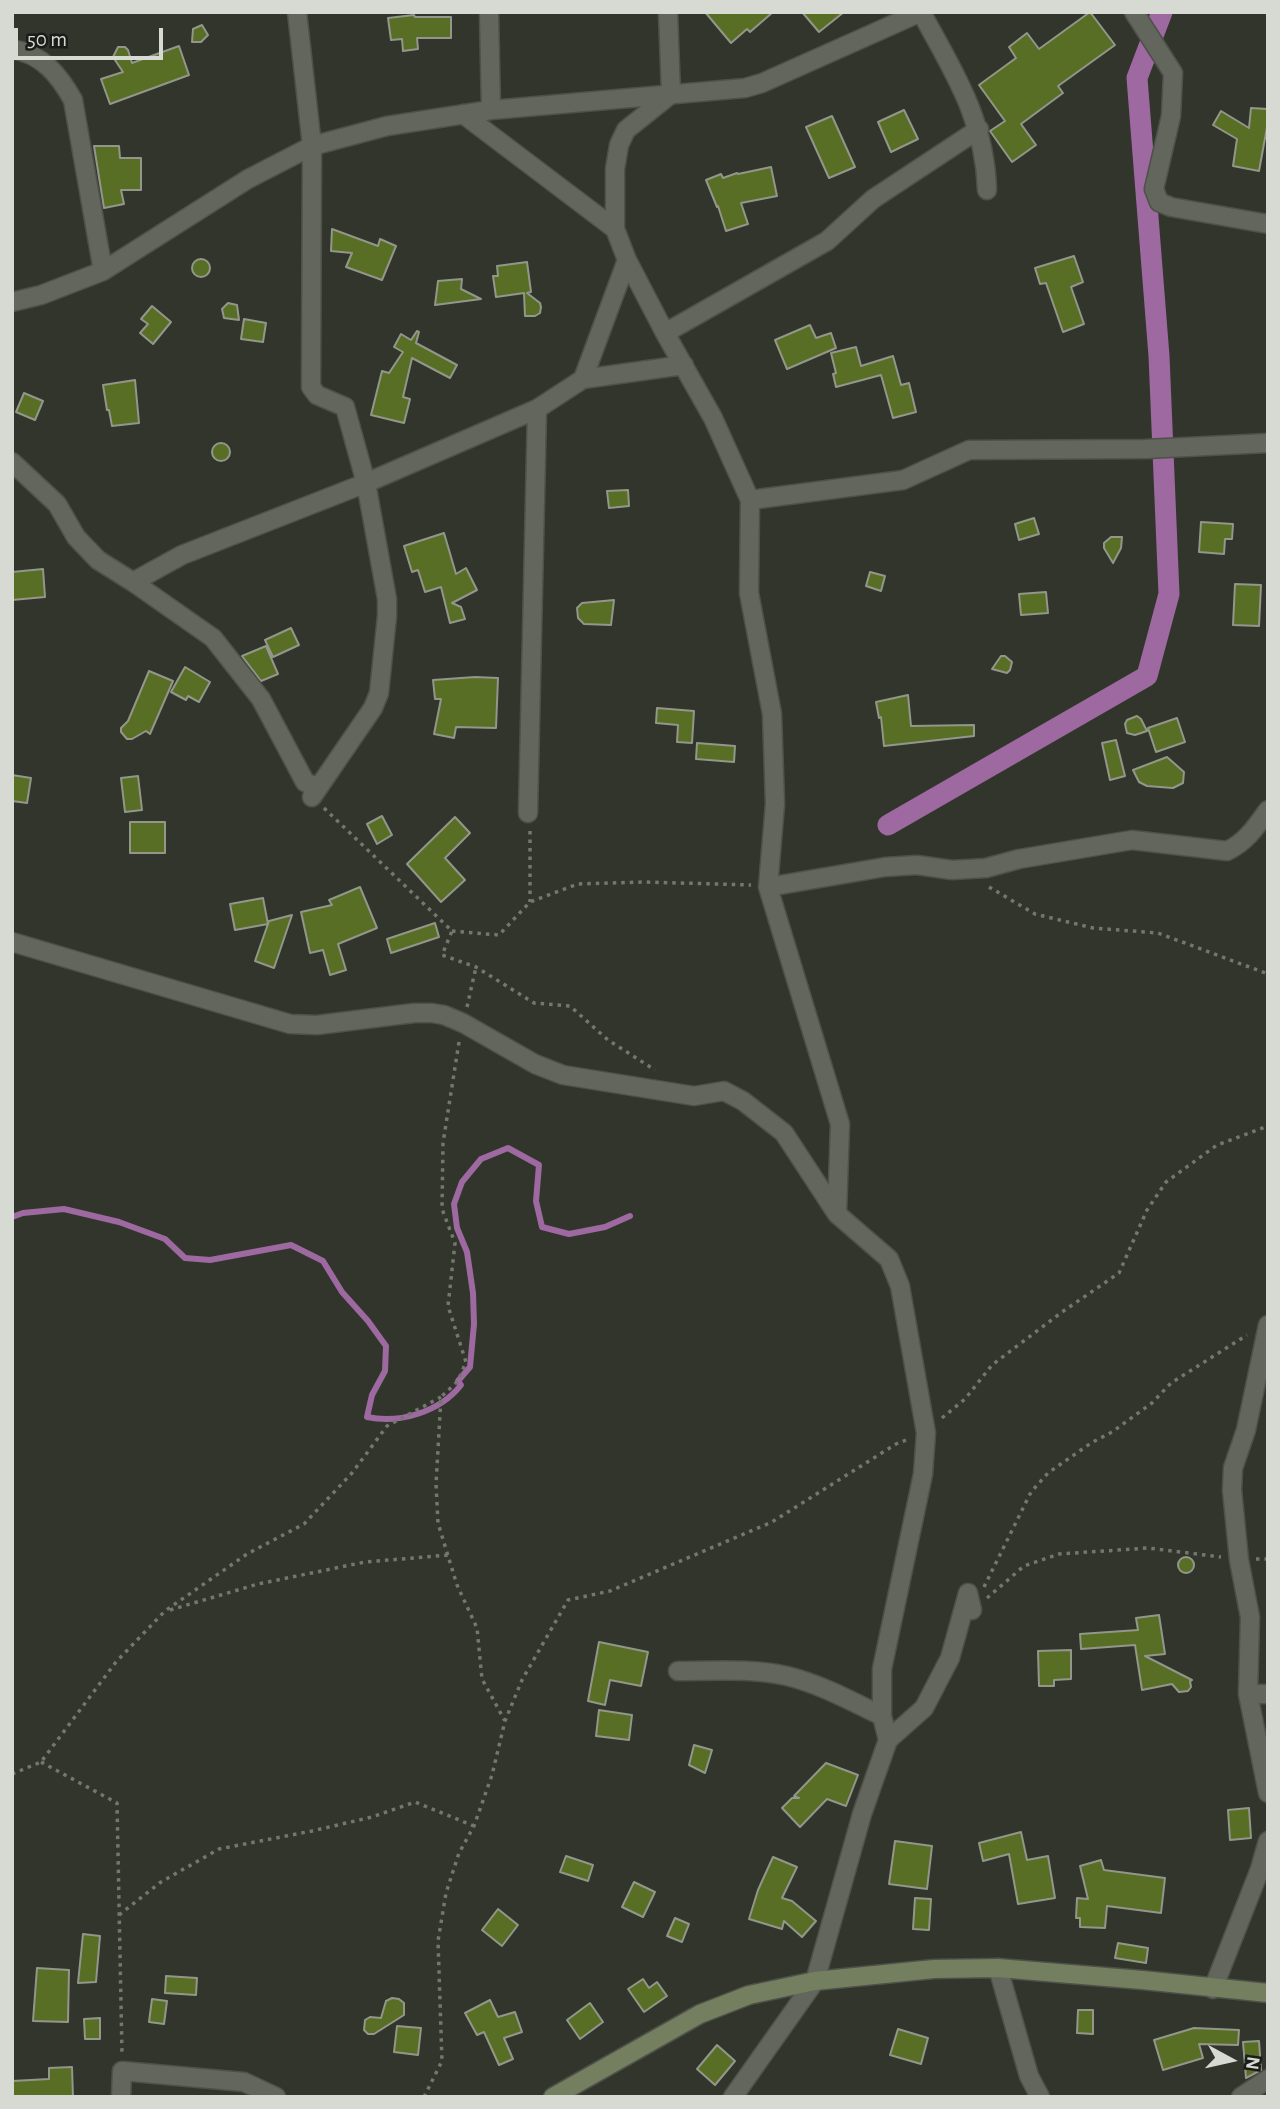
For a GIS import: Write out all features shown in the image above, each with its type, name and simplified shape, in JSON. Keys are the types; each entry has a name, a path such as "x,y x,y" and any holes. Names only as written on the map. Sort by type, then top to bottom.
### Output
{"street":[{"path":"297,12 312,146 311,387 317,395 345,407 366,483 387,598 379,693 364,723 312,797"},
{"path":"489,12 491,110"},
{"path":"668,12 671,94"},
{"path":"12,302 41,295 103,271 248,179 312,146 387,126 491,110 745,88 762,83 921,12 965,90 979,130 986,163 986,190"},
{"path":"1134,12 1173,73 1171,116 1154,189 1160,202 1268,224"},
{"path":"12,49 32,55 50,67 73,100 103,271"},
{"path":"671,94 626,130 619,145 615,169 615,229 627,260 720,434 750,500 749,593 772,714 775,804 768,887 840,1124 837,1214"},
{"path":"463,114 615,229"},
{"path":"665,333 827,241 873,200 979,130"},
{"path":"583,379 627,260"},
{"path":"133,582 182,555 366,483 537,409 583,379 684,365"},
{"path":"528,813 537,409"},
{"path":"750,500 903,480 969,450 1146,449 1268,443"},
{"path":"12,462 57,504 76,537 98,560 213,638 261,699 305,782 316,787 312,797"},
{"path":"768,887 884,867 917,865 952,870 986,868 1019,859 1132,840 1227,851 1248,837 1268,810"},
{"path":"12,942 290,1024 317,1026 423,1013 444,1015 563,1076 694,1096 724,1091 743,1101 784,1133 837,1214 889,1259 900,1286 926,1433 923,1474 882,1669 882,1716 888,1740"},
{"path":"1268,1325 1248,1422 1233,1468 1238,1560 1250,1617 1248,1694 1268,1793"},
{"path":"733,2097 815,1980 862,1814 888,1740 924,1708 950,1658 968,1593 972,1611"},
{"path":"678,1671 786,1675 830,1690 882,1716"},
{"path":"1248,1694 1268,1695"},
{"path":"1213,1989 1260,1869 1268,1841"},
{"path":"998,1968 1029,2076 1040,2097"},
{"path":"553,2097 700,2014 749,1995 815,1980 934,1969 998,1968 1268,1993"},
{"path":"121,2097 122,2071 244,2082 276,2097"},
{"path":"1241,2097 1268,2079"}],"path":[{"path":"312,797 452,931 499,935 530,902 578,884 735,883 768,887"},
{"path":"528,813 530,902"},
{"path":"980,882 1035,914 1093,928 1158,933 1268,974"},
{"path":"452,931 442,955 475,967 534,1003 570,1006 608,1040 662,1075"},
{"path":"12,1774 41,1762 116,1662 165,1611 247,1554 304,1524 352,1473 387,1426 441,1397 458,1381 466,1362 448,1306 455,1243 442,1209 443,1143 475,967"},
{"path":"424,2097 442,2061 438,1941 446,1894 459,1853 474,1826 492,1775 505,1721 522,1680 568,1600 611,1591 772,1522 896,1444 926,1433 965,1399 992,1365 1119,1273 1147,1210 1166,1182 1217,1145 1268,1126"},
{"path":"972,1611 1031,1492 1048,1474 1152,1403 1171,1383 1250,1334"},
{"path":"441,1397 436,1484 438,1523 457,1585 477,1628 482,1679 505,1721"},
{"path":"972,1611 1024,1566 1059,1555 1149,1548 1238,1560 1268,1559"},
{"path":"165,1611 258,1584 352,1564 449,1555"},
{"path":"41,1762 117,1803 122,2071"},
{"path":"119,1915 160,1882 219,1849 372,1817 415,1802 474,1826"}],"building":[{"path":"705,12 773,12 750,32 747,29 731,43"},
{"path":"802,12 844,12 819,32"},
{"path":"1090,12 1115,45 1058,86 1063,93 1021,124 1036,145 1012,162 990,131 1005,121 979,85 1016,58 1009,47 1027,33 1039,49"},
{"path":"414,15 451,17 451,38 417,38 418,49 403,51 402,39 391,40 388,18"},
{"path":"202,25 208,35 201,42 192,42 193,29"},
{"path":"179,46 189,75 110,104 101,79 123,72 113,57 118,47 128,50 132,63"},
{"path":"1251,108 1268,109 1259,171 1233,166 1237,139 1213,125 1221,111 1249,128"},
{"path":"904,110 918,139 891,152 878,122"},
{"path":"832,116 855,167 829,178 806,127"},
{"path":"94,146 119,146 120,158 141,158 141,190 121,190 124,204 104,208"},
{"path":"771,167 777,196 741,203 748,224 726,231 706,180 721,174 723,178"},
{"path":"332,229 378,246 380,239 396,246 382,280 346,267 352,253 331,251"},
{"path":"1074,256 1083,282 1071,287 1084,324 1063,332 1046,283 1040,284 1035,268"},
{"path":"201,259 207,262 210,268 207,274 201,277 195,274 192,268 195,262"},
{"path":"527,262 531,292 527,293 540,303 541,307 540,313 535,316 525,316 524,293 496,297 493,276 498,276 497,266"},
{"path":"462,279 461,289 481,299 435,305 438,281"},
{"path":"228,303 237,305 239,320 224,318 222,309"},
{"path":"152,306 171,322 153,344 140,333 148,324 141,319"},
{"path":"244,319 266,323 263,342 241,339"},
{"path":"810,325 816,338 831,333 836,348 787,369 775,340"},
{"path":"417,331 416,343 457,365 450,378 412,358 403,397 410,399 404,423 371,415 382,371 389,373 403,352 394,347 401,334 411,340"},
{"path":"856,347 861,366 893,356 901,385 909,383 916,412 893,418 881,375 836,387 831,353"},
{"path":"135,380 139,423 112,426 103,385"},
{"path":"24,393 43,401 35,420 16,412"},
{"path":"221,443 227,446 230,452 227,458 221,461 215,458 212,452 215,446"},
{"path":"628,490 629,506 609,508 607,491"},
{"path":"1034,518 1039,534 1019,540 1015,524"},
{"path":"1201,522 1233,524 1232,539 1225,539 1224,554 1199,552"},
{"path":"444,533 456,574 466,568 477,590 452,603 461,607 465,619 450,623 441,587 425,592 418,570 412,572 404,546"},
{"path":"1111,537 1122,537 1121,548 1113,563 1104,548 1104,543"},
{"path":"43,569 45,597 12,600 12,572"},
{"path":"870,572 885,576 881,591 866,586"},
{"path":"1235,584 1261,585 1259,626 1233,625"},
{"path":"1046,592 1048,613 1021,615 1019,594"},
{"path":"614,600 611,625 584,624 578,618 577,608 582,603"},
{"path":"291,628 299,645 273,657 265,640"},
{"path":"266,646 278,674 261,681 242,656"},
{"path":"1001,656 1012,662 1007,673 992,669"},
{"path":"185,667 210,682 199,702 188,696 186,700 171,692"},
{"path":"149,671 173,681 150,734 146,731 127,739 121,728 128,721"},
{"path":"498,678 496,728 456,727 454,738 434,734 441,699 435,699 433,680"},
{"path":"908,695 911,726 974,725 974,736 884,746 881,717 879,718 876,702"},
{"path":"657,708 694,711 692,743 677,742 678,725 656,723"},
{"path":"1137,716 1147,731 1135,735 1127,733 1127,720"},
{"path":"1177,718 1185,742 1156,752 1148,728"},
{"path":"1116,740 1125,776 1110,780 1102,743"},
{"path":"697,743 735,746 734,762 696,759"},
{"path":"1167,757 1184,772 1183,783 1173,788 1147,786 1139,782 1133,770"},
{"path":"12,775 31,778 27,803 12,801"},
{"path":"138,776 142,810 125,812 121,778"},
{"path":"382,816 392,835 377,844 367,824"},
{"path":"455,817 470,833 445,858 465,880 441,902 407,864"},
{"path":"130,822 165,822 165,853 130,853"},
{"path":"360,887 377,928 338,944 346,970 330,975 323,950 310,953 301,912 332,905 329,900"},
{"path":"263,898 268,924 235,930 230,904"},
{"path":"292,915 274,968 255,961 269,921"},
{"path":"435,923 439,937 391,953 387,939"},
{"path":"1186,1557 1192,1559 1192,1571 1186,1573 1180,1571 1178,1565 1180,1559"},
{"path":"1159,1615 1165,1654 1145,1656 1192,1680 1188,1691 1179,1692 1172,1684 1142,1690 1135,1645 1081,1649 1080,1634 1138,1630 1136,1618"},
{"path":"599,1642 648,1652 641,1686 610,1680 605,1705 588,1701"},
{"path":"1071,1650 1071,1679 1054,1680 1054,1686 1039,1686 1038,1651"},
{"path":"599,1710 632,1715 629,1740 596,1736"},
{"path":"694,1745 712,1750 705,1773 689,1765"},
{"path":"826,1763 858,1775 846,1806 827,1799 800,1827 782,1808 792,1798 799,1798 794,1796"},
{"path":"1249,1808 1251,1838 1230,1840 1228,1810"},
{"path":"1021,1832 1027,1860 1048,1856 1055,1898 1018,1904 1009,1854 983,1861 979,1843"},
{"path":"895,1841 932,1846 927,1889 889,1884"},
{"path":"566,1856 593,1865 588,1881 560,1872"},
{"path":"773,1857 797,1867 782,1898 792,1901 816,1921 802,1937 784,1921 782,1929 749,1919"},
{"path":"1101,1860 1104,1870 1165,1878 1161,1913 1107,1906 1105,1928 1080,1927 1080,1918 1076,1918 1077,1898 1088,1899 1080,1866"},
{"path":"634,1882 655,1892 643,1917 622,1907"},
{"path":"915,1898 931,1899 929,1930 913,1929"},
{"path":"498,1909 518,1925 502,1946 482,1930"},
{"path":"675,1918 689,1924 682,1942 667,1936"},
{"path":"83,1934 100,1936 96,1982 78,1983"},
{"path":"1118,1943 1148,1948 1146,1963 1115,1958"},
{"path":"37,1968 69,1970 68,2022 33,2021"},
{"path":"166,1976 197,1978 196,1995 165,1993"},
{"path":"643,1979 649,1988 657,1982 667,1996 644,2012 628,1989"},
{"path":"392,1998 404,2003 404,2015 374,2034 368,2034 364,2030 365,2020 370,2017 381,2018 386,2001"},
{"path":"152,1999 167,2001 164,2024 149,2022"},
{"path":"490,2000 498,2017 515,2012 522,2032 504,2038 513,2059 499,2065 484,2032 477,2035 465,2013"},
{"path":"590,2003 603,2022 580,2039 567,2020"},
{"path":"1078,2010 1093,2010 1093,2034 1077,2033"},
{"path":"100,2018 100,2039 85,2039 84,2019"},
{"path":"397,2026 421,2028 418,2055 394,2052"},
{"path":"1194,2028 1239,2030 1238,2045 1199,2044 1203,2058 1163,2070 1154,2040"},
{"path":"898,2029 928,2038 921,2064 890,2055"},
{"path":"1259,2041 1261,2070 1246,2078 1243,2042"},
{"path":"717,2045 735,2061 715,2085 697,2069"},
{"path":"72,2067 73,2097 12,2097 12,2081 49,2079 49,2068"}],"waterway":[{"path":"888,825 1147,676 1169,594 1159,356 1137,78 1162,12"},
{"path":"12,1217 23,1213 64,1209 119,1222 165,1239 185,1258 210,1260 291,1245 323,1261 342,1292 386,1346 385,1371 372,1395 367,1417 392,1419 418,1414 442,1402 461,1385 458,1381 470,1367 474,1324 473,1293 467,1252 457,1228 454,1204 462,1182 481,1159 508,1148 539,1165 536,1201 542,1227 569,1234 605,1227 630,1216"}]}
